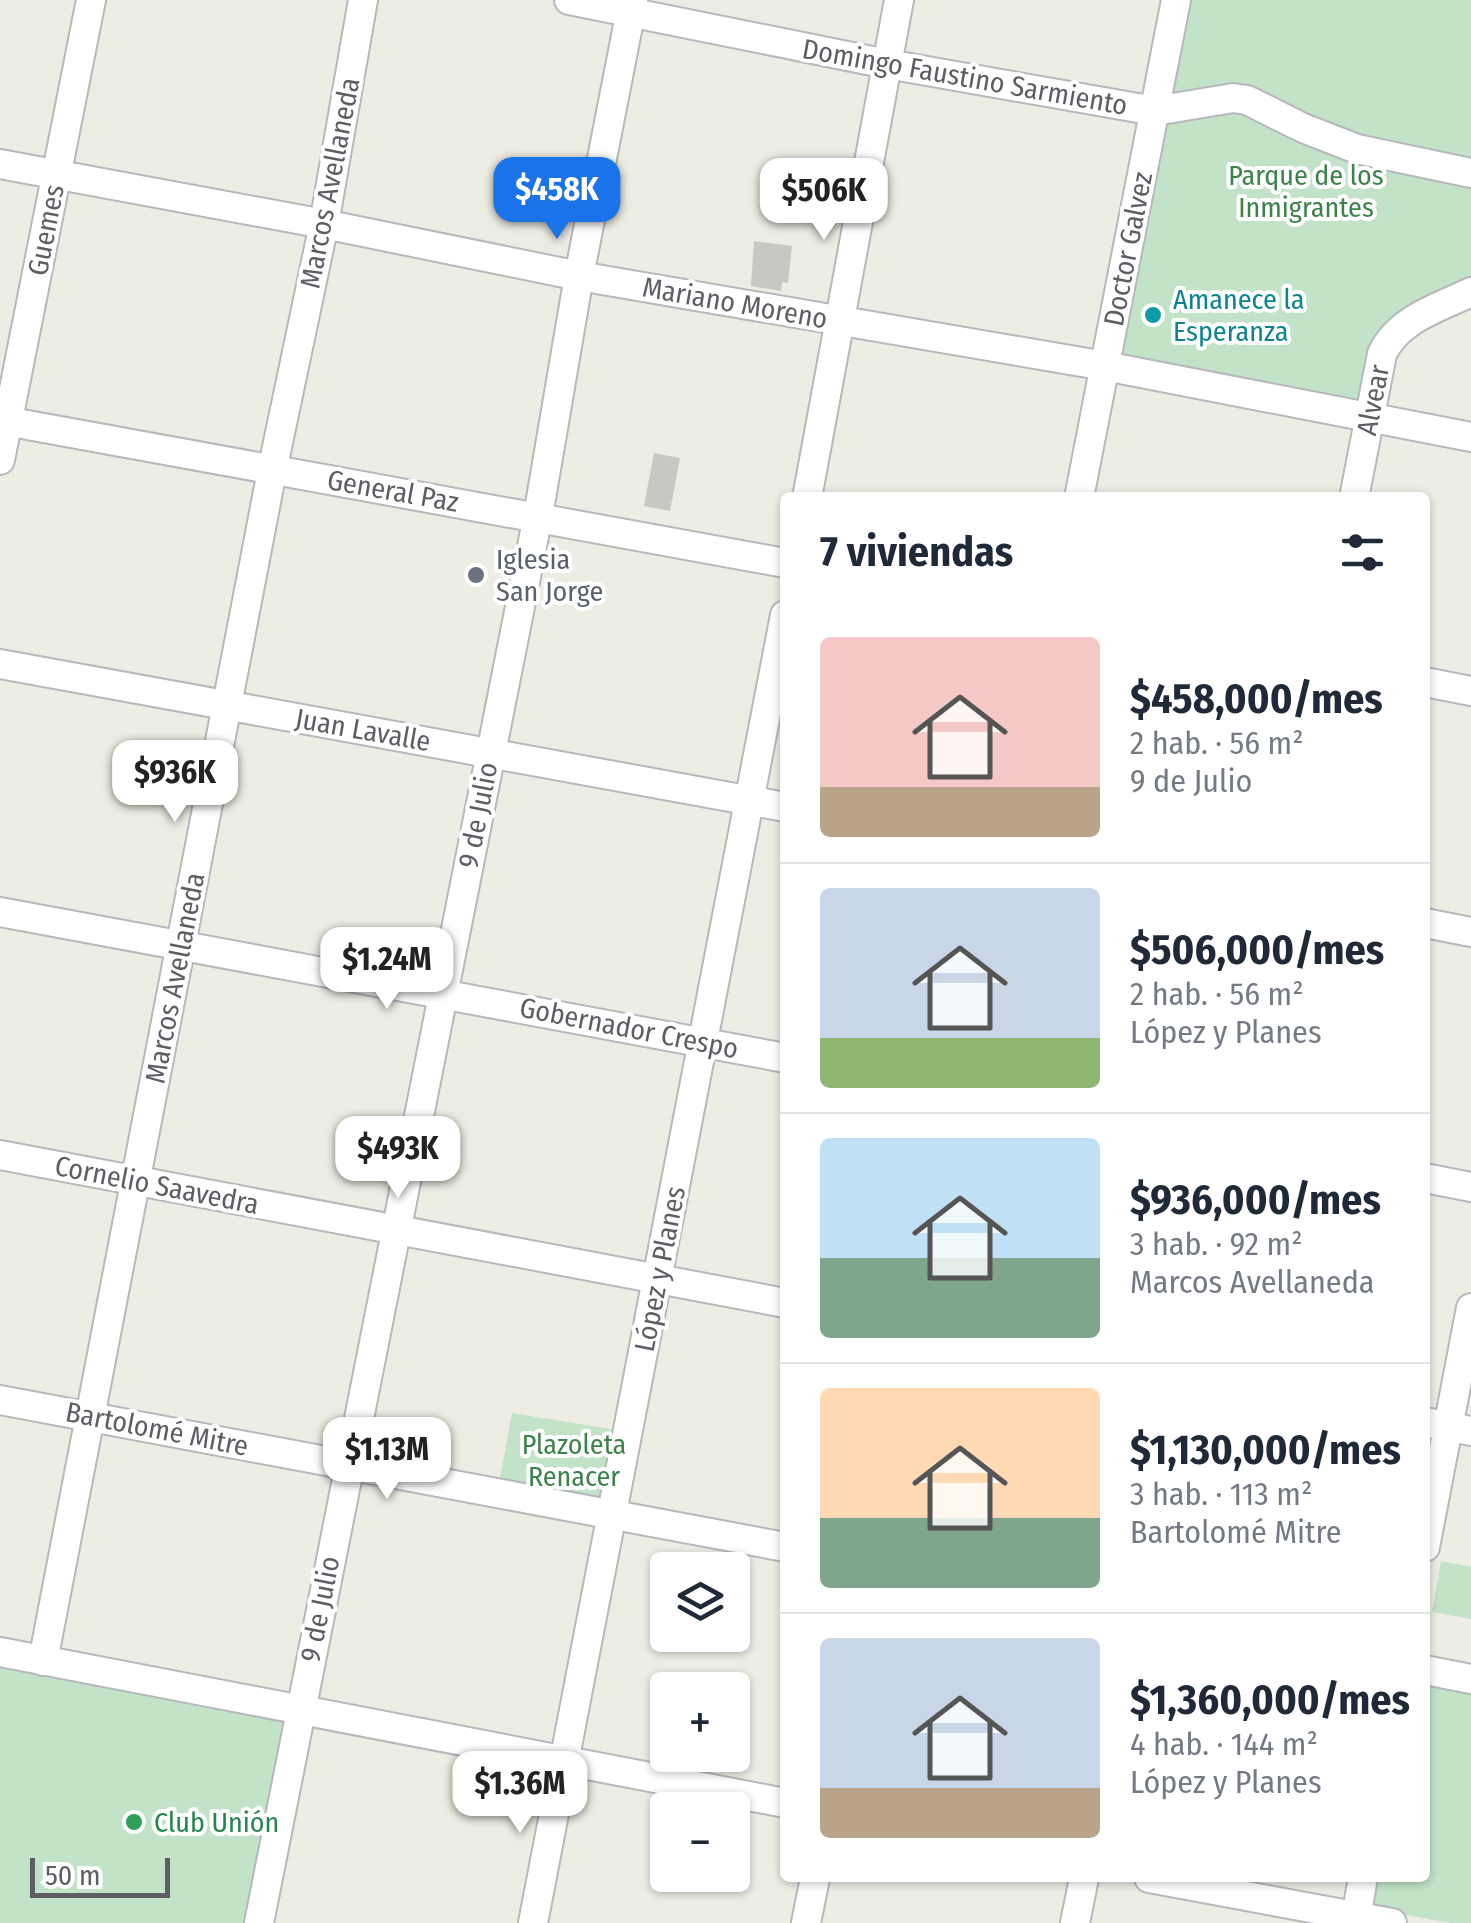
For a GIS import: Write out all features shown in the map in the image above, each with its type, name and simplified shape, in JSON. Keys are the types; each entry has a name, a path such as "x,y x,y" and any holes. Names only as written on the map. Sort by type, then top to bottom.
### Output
{"street":[{"name":"Guemes","path":"0,460 4,420 91,0"},
{"name":"Marcos Avellaneda","path":"44,1661 272,471 324,224 364,0"},
{"name":"Domingo Faustino Sarmiento","path":"570,0 632,6 886,64 1154,111 1234,98 1247,100 1357,149 1471,173"},
{"path":"808,492 899,0"},
{"name":"Doctor Galvez","path":"1080,492 1176,0"},
{"name":"9 de Julio","path":"259,1923 538,516 579,276 632,6"},
{"name":"Mariano Moreno","path":"0,164 579,276 1105,366 1471,437"},
{"name":"Alvear","path":"1355,492 1382,354 1390,337 1403,325 1471,292"},
{"name":"General Paz","path":"4,420 780,562"},
{"name":"López y Planes","path":"533,1923 780,641"},
{"name":"Juan Lavalle","path":"0,664 780,806"},
{"path":"1430,683 1471,691"},
{"name":"Gobernador Crespo","path":"0,912 780,1057"},
{"path":"1430,924 1471,932"},
{"name":"Cornelio Saavedra","path":"0,1155 780,1302"},
{"path":"1430,1179 1471,1187"},
{"path":"1430,1521 1471,1310"},
{"name":"Bartolomé Mitre","path":"0,1400 780,1546"},
{"path":"0,1652 780,1802"},
{"path":"1430,1671 1471,1679"},
{"path":"806,1923 814,1882"},
{"path":"1076,1923 1083,1882"},
{"path":"1170,1882 1356,1920 1392,1923"},
{"path":"1356,1920 1363,1882"}],"green space":[{"name":"Parque de los Inmigrantes","path":"1176,0 1471,0 1471,292 1403,325 1369,418 1105,366"},
{"name":"Plazoleta Renacer","path":"512,1413 622,1431 608,1505 499,1484"},
{"path":"1441,1561 1471,1567 1471,1619 1432,1612"},
{"name":"Club Unión","path":"0,1667 286,1722 248,1923 0,1923"},
{"path":"1430,1685 1471,1692 1471,1923 1365,1908 1369,1882 1430,1882"}],"building":[{"path":"754,241 792,246 788,283 782,282 781,291 751,286"},
{"path":"654,453 680,458 670,511 644,506"}],"place":[{"name":"Amanece la Esperanza","path":"1153,315"},
{"name":"Iglesia San Jorge","path":"476,575"},
{"name":"Club Unión","path":"134,1822"}]}
